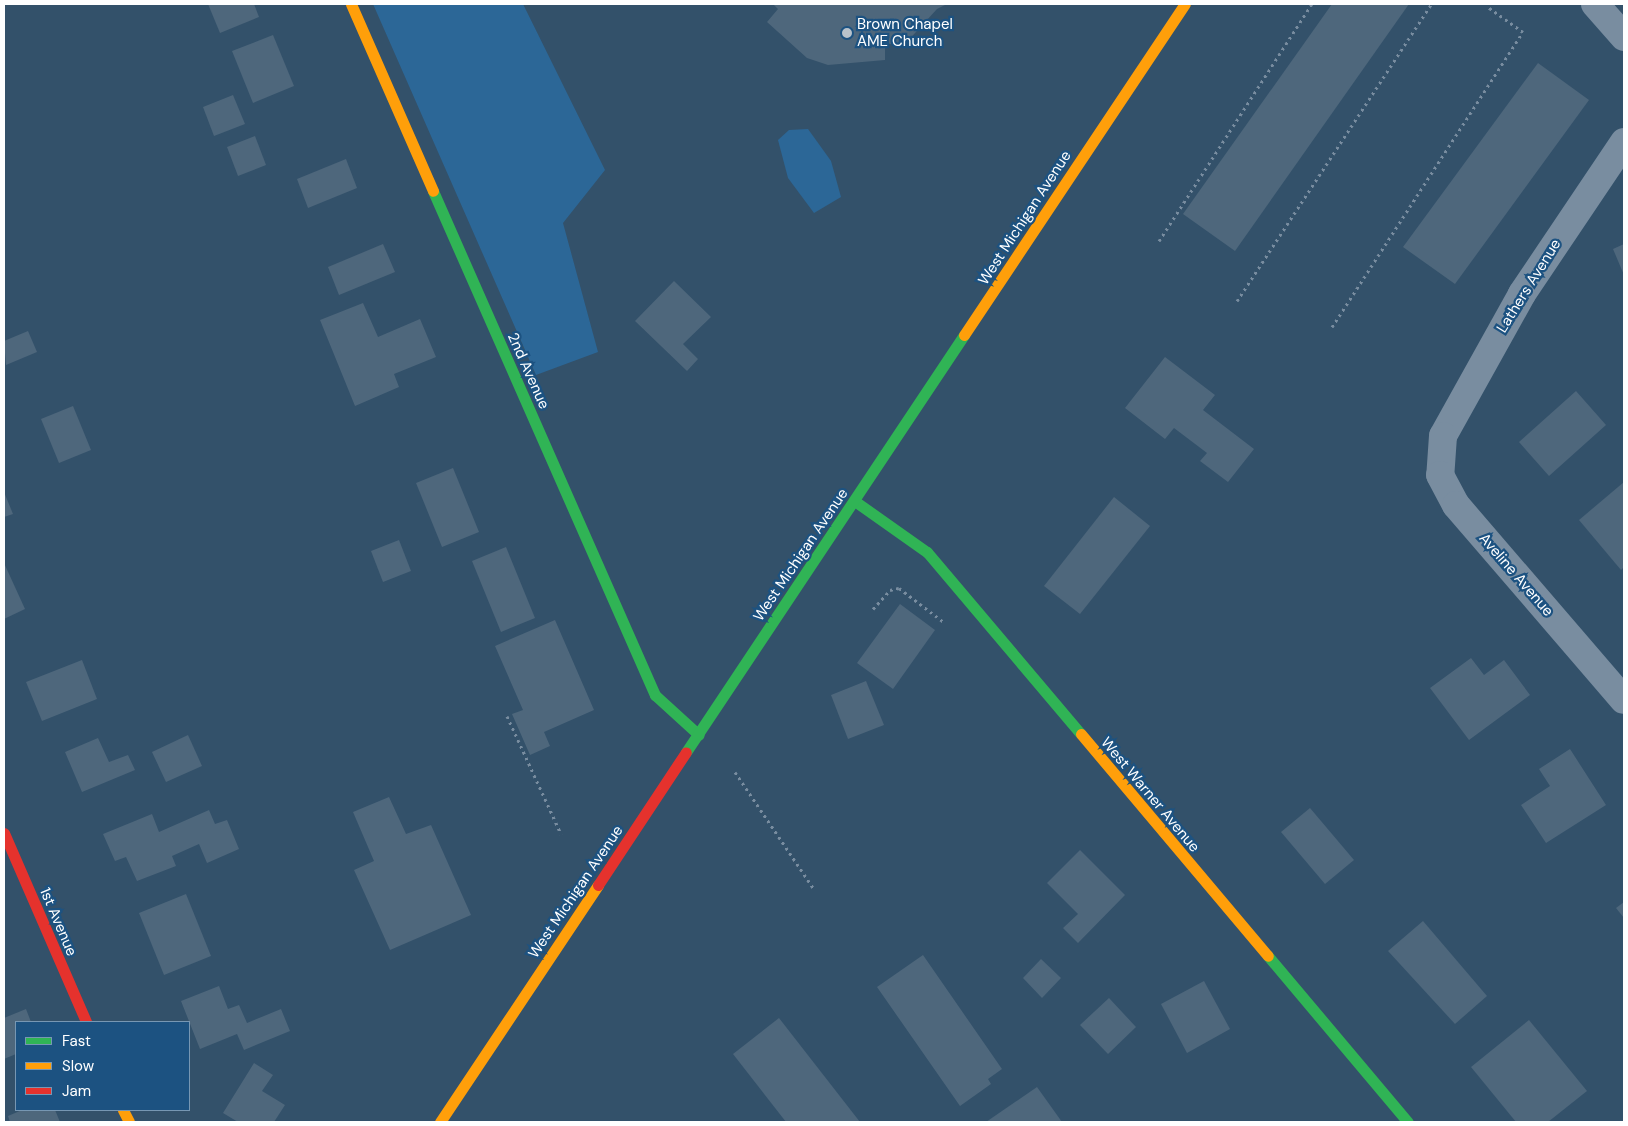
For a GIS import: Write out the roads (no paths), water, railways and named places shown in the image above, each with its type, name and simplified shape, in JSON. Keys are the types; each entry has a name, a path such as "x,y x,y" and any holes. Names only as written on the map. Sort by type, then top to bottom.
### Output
{"street":[{"name":"2nd Avenue","path":"351,4 655,695 699,735"},
{"name":"West Michigan Avenue","path":"440,1122 856,502 1185,4"},
{"path":"1596,4 1624,37"},
{"name":"Lathers Avenue","path":"1443,436 1522,294 1624,142"},
{"name":"Aveline Avenue","path":"1443,436 1440,475 1456,505 1624,700"},
{"name":"West Warner Avenue","path":"856,502 928,552 1408,1122"},
{"name":"1st Avenue","path":"4,833 86,1021"}],"place":[{"name":"Brown Chapel AME Church","path":"847,33"}]}
